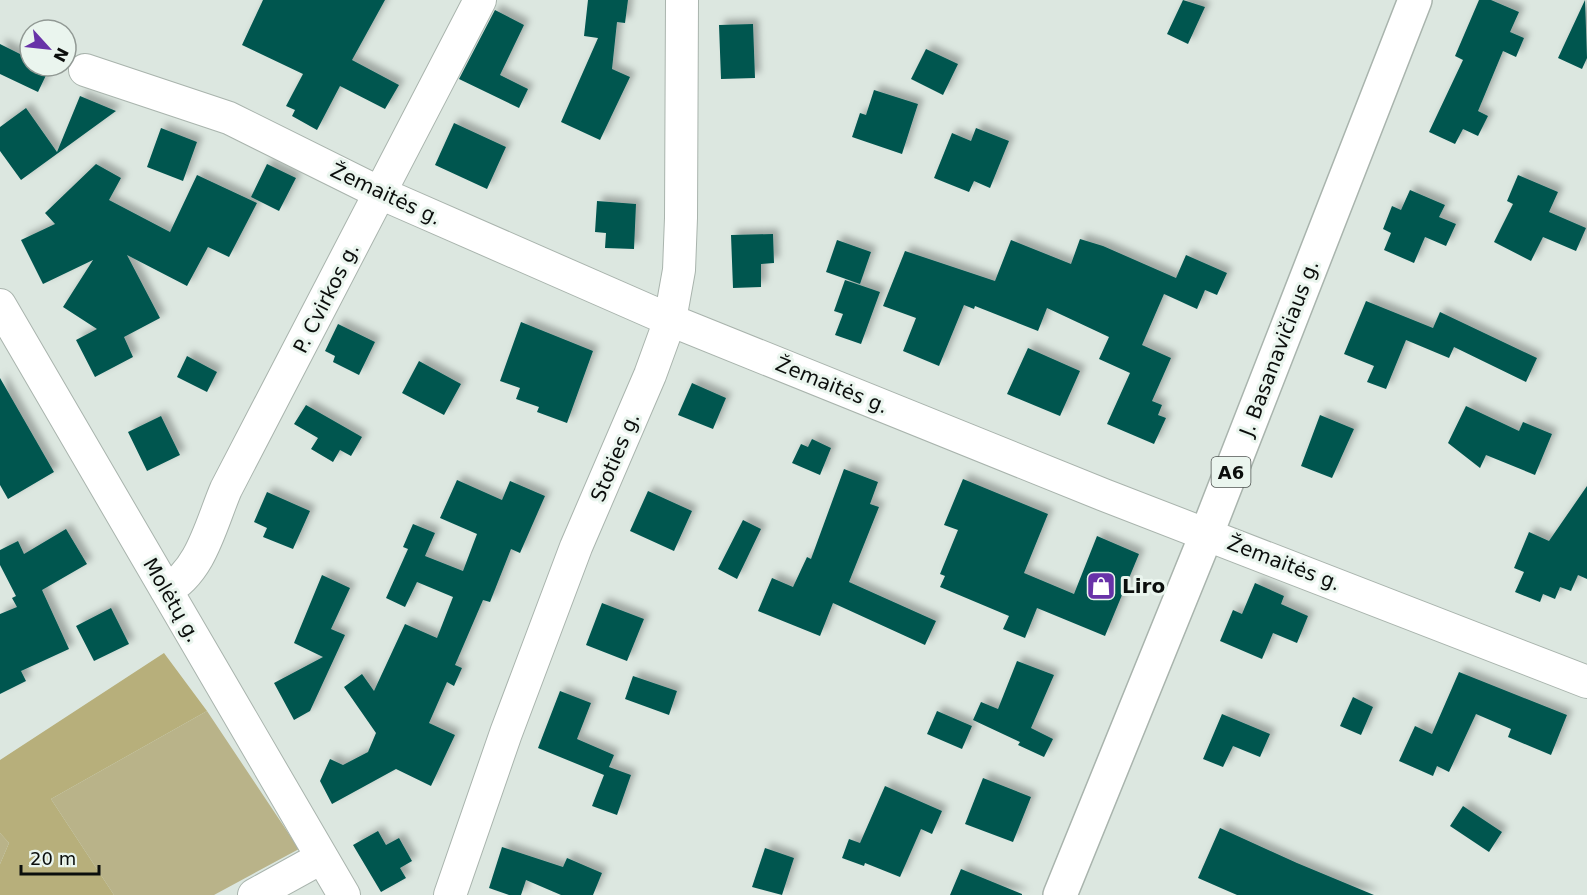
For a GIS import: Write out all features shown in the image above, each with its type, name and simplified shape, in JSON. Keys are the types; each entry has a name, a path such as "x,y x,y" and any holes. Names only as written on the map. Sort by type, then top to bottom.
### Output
{"main road":[{"name":"J. Basanavičiaus g.","path":"1060,895 1207,533 1415,0"}],"street":[{"name":"P. Cvirkos g.","path":"166,590 178,584 192,566 226,489 480,0"},
{"name":"Stoties g.","path":"450,895 506,733 576,547 650,375 670,320 679,270 681,218 682,0"},
{"name":"Žemaitės g.","path":"85,70 229,118 380,193 670,320 1104,495 1584,671"},
{"name":"Molėtų g.","path":"0,305 344,895"},
{"path":"254,895 321,858"}],"shaded area":[{"path":"164,653 207,711 51,799 114,895 0,895 0,864 9,843 0,833 0,760"},
{"path":"207,711 299,849 214,895 114,895 51,799"},
{"path":"0,833 9,843 0,864"}],"building":[{"path":"263,0 385,0 352,60 399,85 385,109 340,86 317,130 292,116 295,110 286,106 303,74 242,45"},
{"path":"588,0 628,0 625,23 617,22 612,69 630,77 600,140 561,122 598,38 584,36"},
{"path":"1183,0 1205,7 1188,44 1167,34"},
{"path":"1479,0 1491,0 1519,12 1510,32 1524,38 1516,57 1503,51 1478,111 1488,116 1478,136 1463,129 1455,144 1429,132 1463,60 1455,56"},
{"path":"1585,0 1587,58 1582,69 1558,58"},
{"path":"495,10 524,25 500,75 528,89 519,108 459,79"},
{"path":"753,24 755,78 721,79 719,25"},
{"path":"0,44 18,53 18,78 45,78 38,92 0,74"},
{"path":"926,49 958,64 943,95 911,79"},
{"path":"874,90 918,104 902,154 852,137 860,113 866,115"},
{"path":"80,96 116,111 21,180 0,151 0,127 26,108 57,152"},
{"path":"454,123 506,147 487,189 435,165"},
{"path":"161,128 197,142 183,181 147,167"},
{"path":"976,128 1009,141 990,188 974,181 969,192 934,178 952,133 971,141"},
{"path":"96,164 121,178 109,200 170,232 197,175 257,203 229,257 208,247 187,286 127,255 160,318 124,337 133,357 95,377 76,340 97,329 63,307 93,260 43,284 21,240 55,224 45,213"},
{"path":"267,164 296,178 279,211 251,197"},
{"path":"1518,175 1558,192 1549,212 1586,228 1576,251 1543,237 1531,261 1494,242 1513,204 1507,201"},
{"path":"1410,190 1445,205 1439,217 1456,224 1446,246 1425,237 1414,263 1384,250 1391,233 1383,229 1392,206 1401,210"},
{"path":"597,201 636,204 634,249 605,248 606,233 595,232"},
{"path":"773,234 774,263 761,264 761,287 733,288 731,235"},
{"path":"1080,239 1103,246 1176,278 1186,255 1227,273 1217,295 1205,290 1197,309 1164,294 1142,345 1171,358 1152,401 1162,405 1158,415 1166,418 1154,444 1107,424 1130,373 1099,359 1109,337 1047,308 1038,331 975,306 974,309 964,305 939,366 903,351 916,318 883,306 905,251 995,281 1011,240 1071,264"},
{"path":"837,240 871,252 860,284 826,272"},
{"path":"845,280 880,292 861,344 835,335 843,314 834,311"},
{"path":"1366,301 1433,328 1440,312 1537,358 1526,382 1454,347 1449,358 1406,340 1386,389 1367,382 1374,366 1344,354"},
{"path":"521,322 593,351 567,423 537,412 539,407 516,399 520,388 500,381"},
{"path":"338,324 375,342 359,375 333,362 335,356 325,351"},
{"path":"1028,348 1080,371 1060,416 1007,394"},
{"path":"187,356 217,372 207,392 177,377"},
{"path":"419,361 461,384 444,415 402,393"},
{"path":"0,378 54,472 8,499 0,485"},
{"path":"692,383 726,398 713,429 678,415"},
{"path":"306,405 362,437 351,456 340,450 333,462 311,449 318,438 294,424"},
{"path":"1466,406 1519,431 1523,422 1552,434 1535,475 1486,455 1480,468 1448,443"},
{"path":"1320,415 1354,429 1332,478 1301,466"},
{"path":"161,416 180,455 147,471 128,432"},
{"path":"812,439 831,448 820,475 792,463 801,444 808,447"},
{"path":"844,469 878,482 870,504 879,507 849,582 936,621 925,645 833,603 820,636 758,611 772,578 793,587 807,557 811,559"},
{"path":"963,479 1048,514 1024,573 1074,594 1097,536 1139,554 1105,636 1037,608 1025,638 1003,629 1009,616 940,587 945,576 940,574 958,530 944,525"},
{"path":"457,480 502,500 510,481 545,496 520,553 511,549 490,602 483,600 455,665 462,668 454,686 447,682 429,723 455,735 431,786 396,769 332,804 320,781 330,759 343,765 368,752 376,733 344,687 362,674 374,691 405,624 437,638 453,597 417,582 405,607 386,598 408,549 403,547 413,524 435,533 425,556 463,571 477,534 440,518"},
{"path":"1587,486 1587,579 1578,575 1571,591 1560,587 1555,599 1543,594 1540,602 1515,592 1524,572 1514,568 1529,532 1549,541"},
{"path":"648,491 692,511 674,551 630,531"},
{"path":"267,492 310,511 293,549 263,537 267,528 254,522"},
{"path":"743,520 761,529 737,579 718,569"},
{"path":"66,529 87,564 42,590 69,649 21,671 26,681 0,694 0,614 17,607 12,598 16,596 0,565 0,550 18,541 24,554"},
{"path":"322,575 350,588 331,629 345,635 310,711 294,720 274,683 323,657 294,643"},
{"path":"1255,583 1284,596 1281,604 1308,616 1297,643 1273,633 1262,659 1220,641 1233,610 1242,614"},
{"path":"602,603 644,619 627,661 586,645"},
{"path":"111,608 129,644 94,661 76,626"},
{"path":"1017,661 1054,675 1031,728 1053,739 1044,757 1018,745 1020,742 973,720 981,702 998,709"},
{"path":"1459,672 1567,715 1551,755 1508,737 1511,729 1476,714 1449,772 1437,766 1433,776 1399,761 1415,726 1432,734"},
{"path":"633,676 677,691 669,715 625,699"},
{"path":"560,691 591,703 577,739 614,755 609,767 631,775 617,815 592,806 604,775 538,748"},
{"path":"1353,697 1373,707 1361,735 1340,726"},
{"path":"937,711 972,726 962,749 927,734"},
{"path":"1222,714 1270,734 1260,757 1233,746 1223,767 1203,759"},
{"path":"983,778 1031,797 1013,842 965,824"},
{"path":"885,786 942,811 932,834 921,829 900,877 865,863 864,866 842,858 849,839 860,843"},
{"path":"1463,806 1502,832 1489,852 1450,826"},
{"path":"1220,828 1374,895 1237,895 1198,878"},
{"path":"378,831 386,845 399,838 412,861 400,868 406,878 381,892 353,845"},
{"path":"502,847 563,867 567,858 602,873 593,895 561,895 526,880 521,895 509,895 489,888"},
{"path":"765,848 794,858 782,895 752,887"},
{"path":"961,869 1022,894 1022,895 950,895"}],"place":[{"name":"Liro","path":"1101,586"}]}
